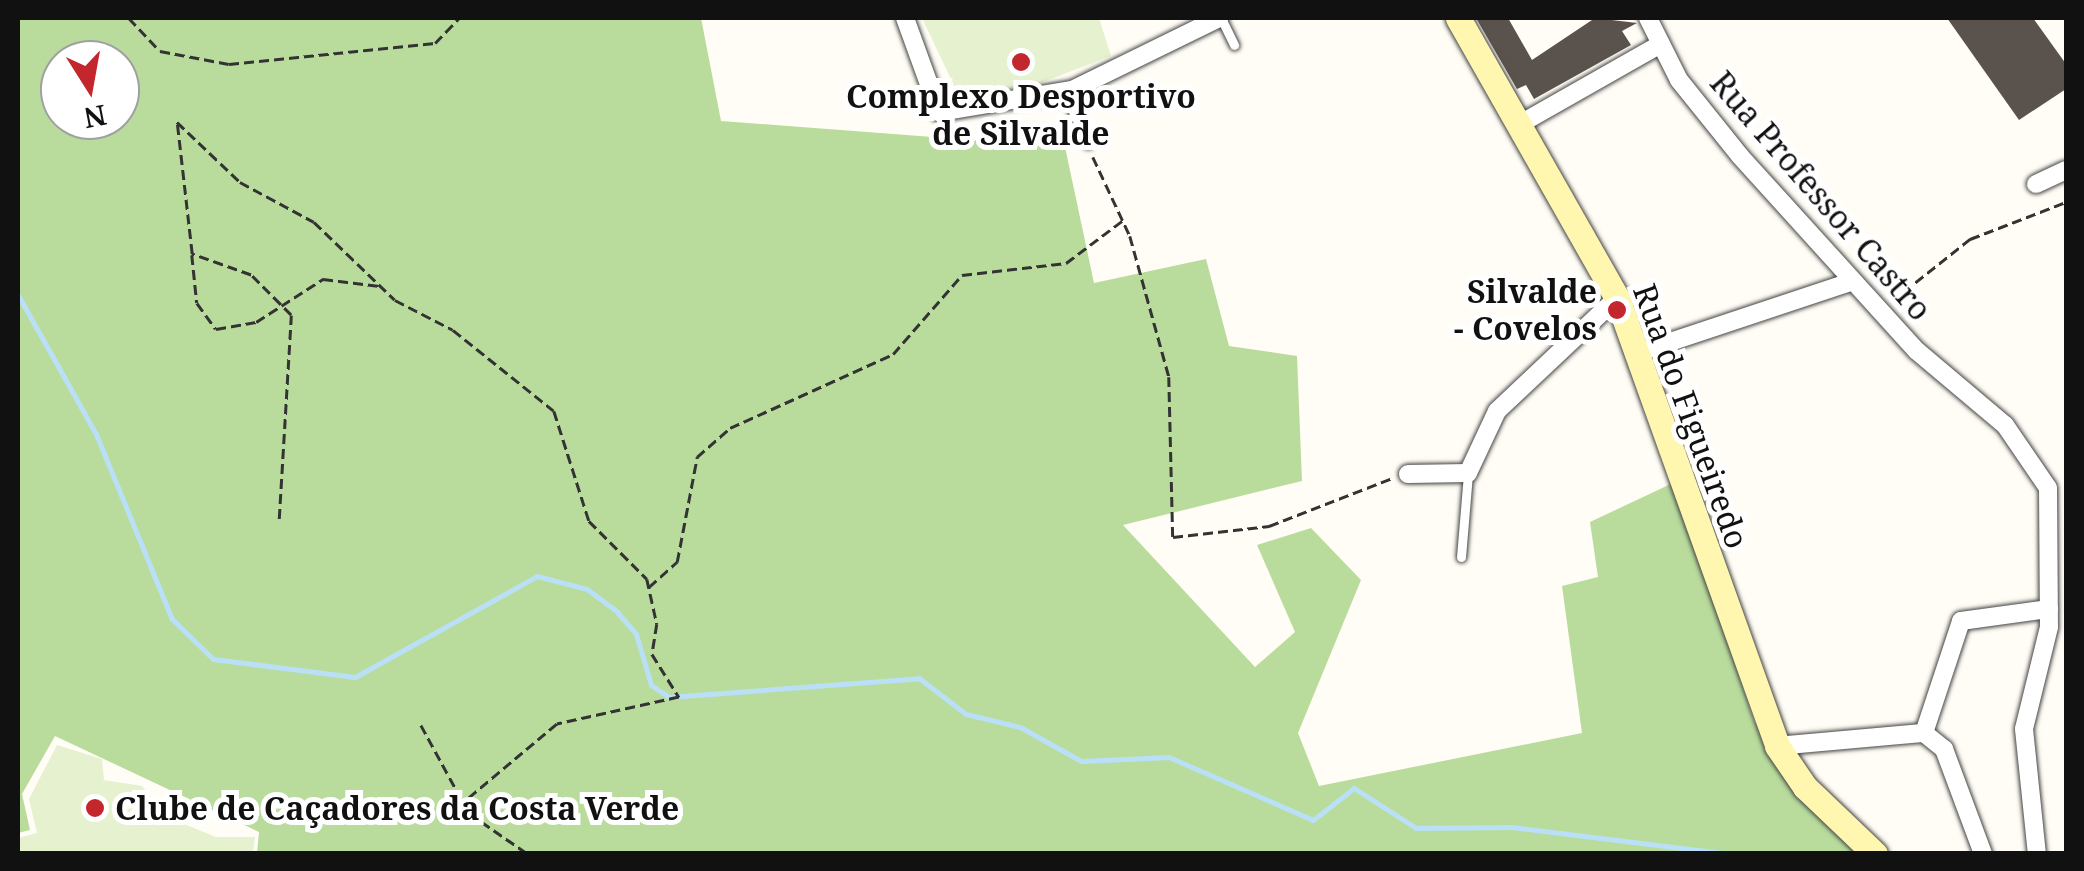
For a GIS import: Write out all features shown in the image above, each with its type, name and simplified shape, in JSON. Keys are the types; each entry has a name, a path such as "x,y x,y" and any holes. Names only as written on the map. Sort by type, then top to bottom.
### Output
{"main road":[{"name":"Rua do Figueiredo","path":"1458,18 1618,298 1777,746 1805,787 1875,854"}],"street":[{"path":"905,18 939,112 1064,92 1220,18"},
{"name":"Rua Professor Castro","path":"1648,18 1660,44 1707,116 1850,282 2005,425 2057,490"},
{"path":"1520,124 1660,44"},
{"path":"2036,184 2066,170"},
{"path":"1640,352 1850,282"},
{"path":"1408,474 1468,472 1496,411 1618,298"},
{"path":"2037,854 2024,730 2055,621 2057,490"},
{"path":"1924,733 1961,620 2055,621"},
{"path":"1777,746 1924,733 1944,749 1982,854"}],"lane":[{"path":"1220,18 1234,45"},
{"path":"1064,92 1088,144"},
{"path":"1461,556 1468,472"}],"path":[{"path":"128,18 160,51 229,64 434,43 459,18"},
{"path":"382,287 342,274 287,306 216,329 197,303 192,254 194,211 177,122 240,182 327,232 382,287 554,411 567,427 589,520 649,587 652,654 679,697 558,724 463,804"},
{"path":"1088,144 1122,220 1169,377 1173,537 1268,526 1408,474"},
{"path":"1878,311 1970,238 2066,202"},
{"path":"649,587 676,562 697,456 730,428 893,354 962,275 1066,263 1122,220"},
{"path":"192,254 251,275 287,306"},
{"path":"279,519 287,306"},
{"path":"421,725 463,804 528,854"}],"green space":[{"path":"18,18 701,18 721,121 1065,147 1094,283 1206,259 1229,346 1297,356 1302,481 1123,525 1255,667 1295,632 1257,545 1311,528 1361,580 1298,733 1319,786 1582,733 1562,586 1598,577 1590,522 1675,482 1754,721 1795,791 1857,853 257,853 259,832 55,736 22,794 30,830 18,833"},
{"name":"Complexo Desportivo de Silvalde","path":"922,18 1099,18 1111,56 1027,88 958,94"},
{"name":"Clube de Caçadores da Costa Verde","path":"57,745 102,759 104,780 142,786 167,817 216,837 255,837 253,853 18,853 18,838 37,833 29,799"}],"building":[{"path":"1476,18 1508,18 1532,60 1595,18 1637,23 1622,31 1631,45 1534,99 1526,85 1517,89"},
{"path":"1947,18 2033,18 2066,64 2066,89 2019,120"}],"waterway":[{"path":"18,295 96,434 172,619 213,659 355,677 537,576 587,589 617,612 636,634 651,685 669,697 919,678 966,714 1020,727 1081,761 1169,757 1313,820 1354,788 1416,828 1511,827 1730,854"}],"place":[{"name":"Complexo Desportivo de Silvalde","path":"1021,62"},
{"name":"Silvalde - Covelos","path":"1617,310"},
{"name":"Clube de Caçadores da Costa Verde","path":"95,808"}]}
